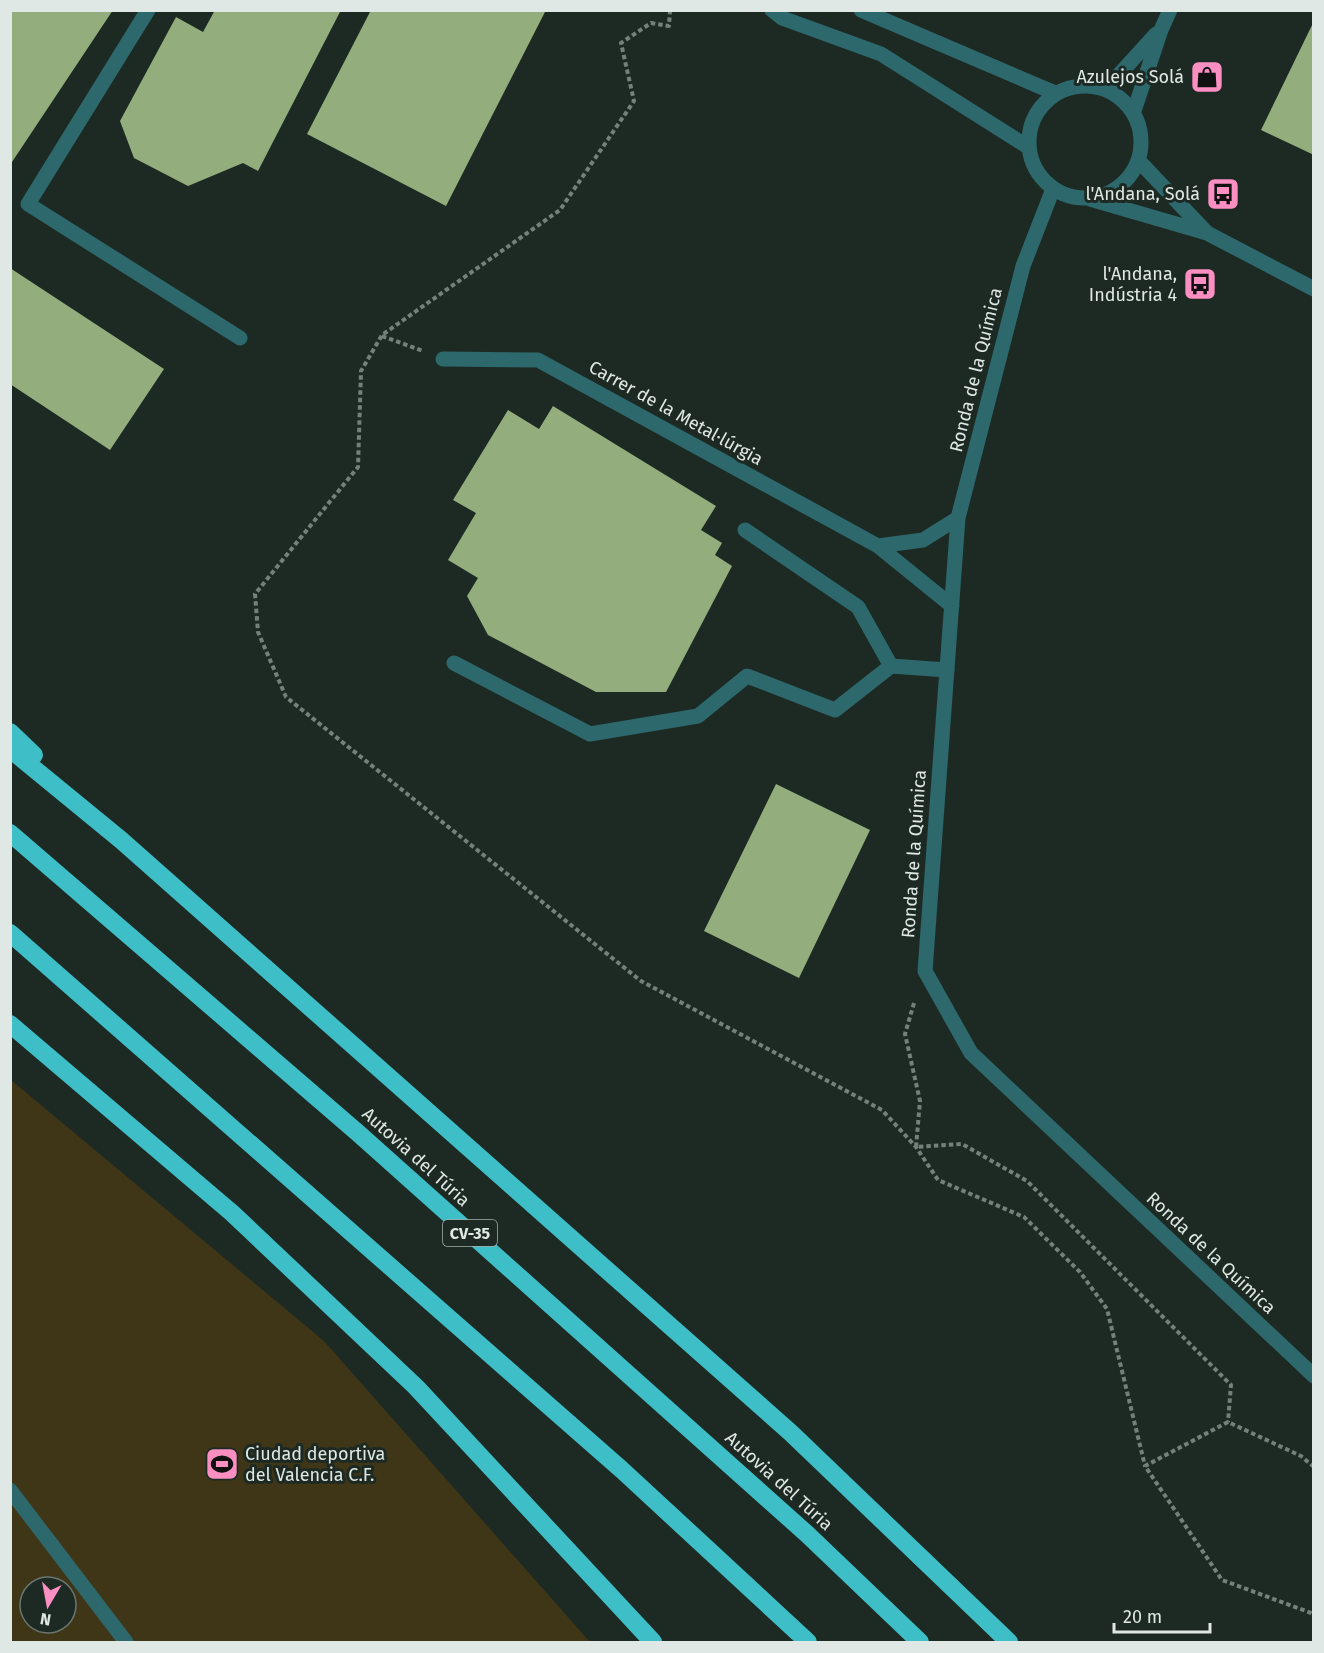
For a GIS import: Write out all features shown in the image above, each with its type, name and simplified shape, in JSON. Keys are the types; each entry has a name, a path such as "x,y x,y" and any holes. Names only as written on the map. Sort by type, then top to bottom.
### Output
{"highway":[{"path":"10,732 121,840"},
{"path":"10,748 121,840 790,1432 1009,1642"},
{"name":"Autovia del Túria","path":"10,833 375,1148 799,1526 920,1642"},
{"path":"10,933 622,1470 808,1642"},
{"path":"10,1024 232,1213 416,1387 653,1642"}],"street":[{"path":"148,10 28,204 240,338"},
{"path":"772,10 782,18 881,54 1028,147"},
{"path":"861,10 1056,93"},
{"path":"1134,111 1170,10"},
{"path":"1106,89 1161,30"},
{"path":"1090,199 1120,187 1139,161 1142,135 1134,111 1106,89 1080,85 1056,93 1034,116 1028,147 1035,170 1053,189 1071,199 1090,199 1207,233 1314,290"},
{"path":"1139,161 1207,233"},
{"name":"Ronda de la Química","path":"1053,189 1023,266 958,518 925,971 970,1053 1314,1376"},
{"name":"Carrer de la Metal·lúrgia","path":"443,359 538,360 878,546 952,606"},
{"path":"878,546 922,540 958,518"},
{"path":"745,530 858,608 891,666"},
{"path":"454,663 590,734 698,716 747,676 835,710 891,666 947,670"},
{"path":"10,1490 126,1642"}],"path":[{"path":"382,336 443,359"},
{"path":"925,971 905,1034 920,1101 916,1147 962,1144 1027,1180 1231,1385 1228,1422"},
{"path":"1228,1422 1300,1456 1314,1467"},
{"path":"1228,1422 1145,1466 1222,1580 1314,1614"}],"shaded area":[{"name":"Ciudad deportiva del Valencia C.F.","path":"11,1080 324,1341 590,1642 11,1642"}],"building":[{"path":"10,10 113,10 10,165"},
{"path":"215,10 341,10 258,171 243,163 188,186 134,158 120,121 176,17 203,32"},
{"path":"371,10 546,10 446,206 307,134"},
{"path":"1314,21 1314,155 1261,130"},
{"path":"10,268 164,369 110,450 10,384"},
{"path":"553,406 716,506 701,530 722,543 715,555 732,566 666,692 596,692 488,635 467,596 478,578 448,560 476,513 453,500 508,410 539,429"},
{"path":"776,784 870,830 799,978 704,931"}],"place":[{"name":"Azulejos Solá","path":"1207,77"},
{"name":"l'Andana, Solá","path":"1223,194"},
{"name":"l'Andana, Indústria 4","path":"1200,284"},
{"name":"Ciudad deportiva del Valencia C.F.","path":"222,1464"}]}
